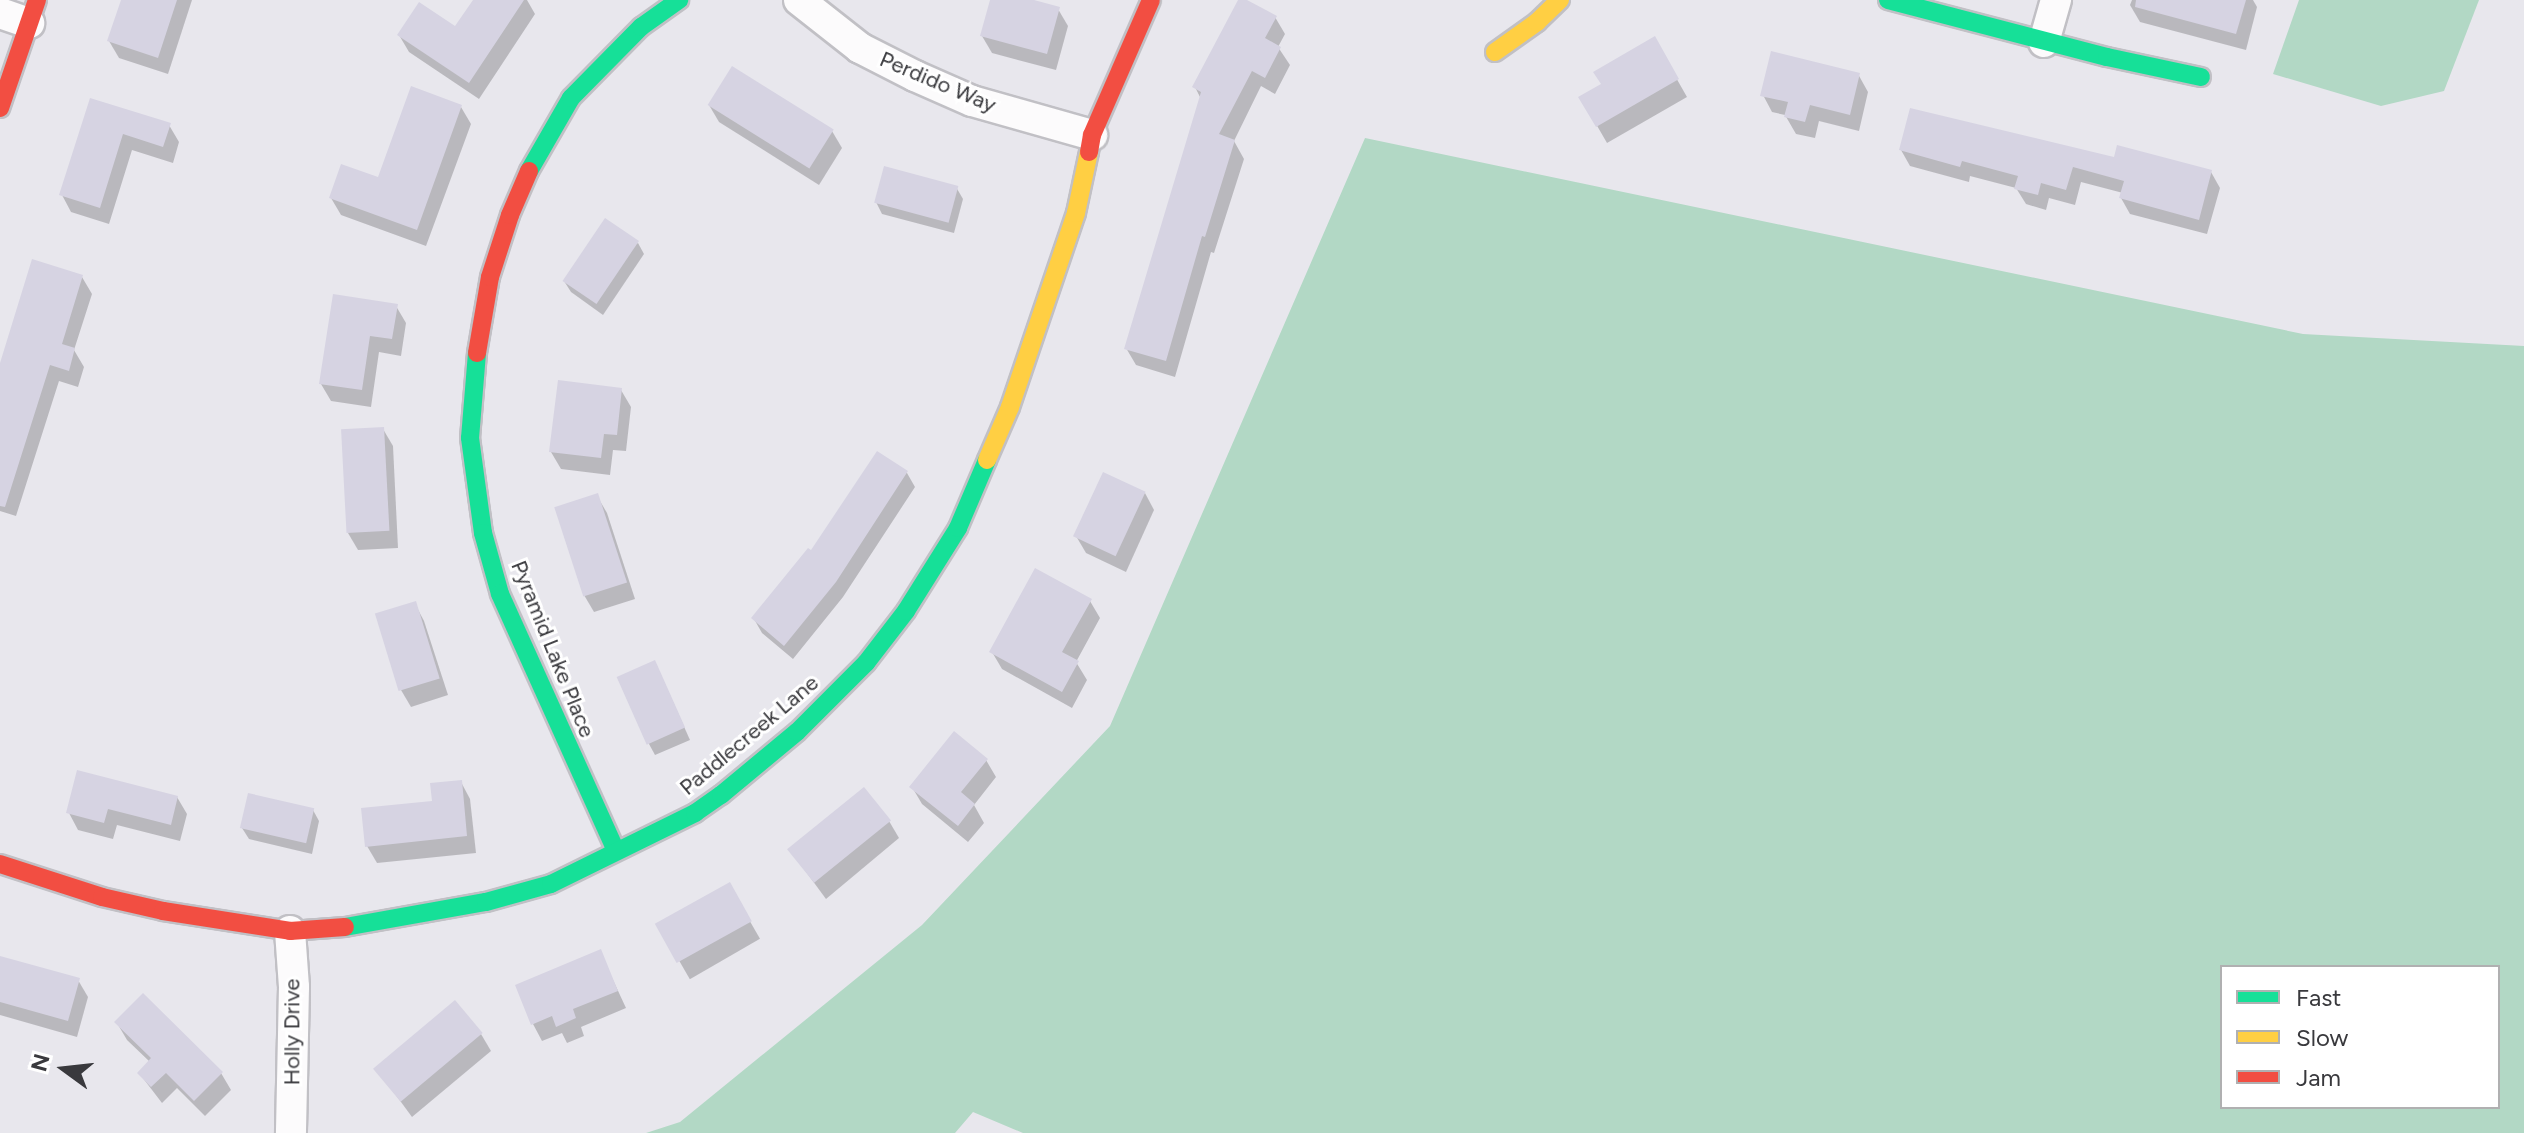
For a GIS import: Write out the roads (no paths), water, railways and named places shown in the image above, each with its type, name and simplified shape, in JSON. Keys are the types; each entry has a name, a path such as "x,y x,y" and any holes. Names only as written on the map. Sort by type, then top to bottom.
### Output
{"street":[{"name":"Pyramid Lake Place","path":"615,849 500,594 483,533 470,438 473,373 490,277 510,215 537,154 571,98 641,27 679,0"},
{"name":"Perdido Way","path":"799,0 860,48 915,76 972,101 1092,135"},
{"name":"Paddlecreek Lane","path":"0,864 102,897 163,911 290,931 332,929 519,894 551,884 615,849 695,813 721,795 822,709 866,663 906,611 958,528 1000,431 1076,213 1092,135 1151,0"},
{"path":"1495,52 1560,0"},
{"path":"1888,0 2044,42 2201,77"},
{"path":"2044,42 2056,0"},
{"path":"0,13 33,12 0,108"},
{"name":"Holly Drive","path":"290,931 294,987 291,1133"}]}
